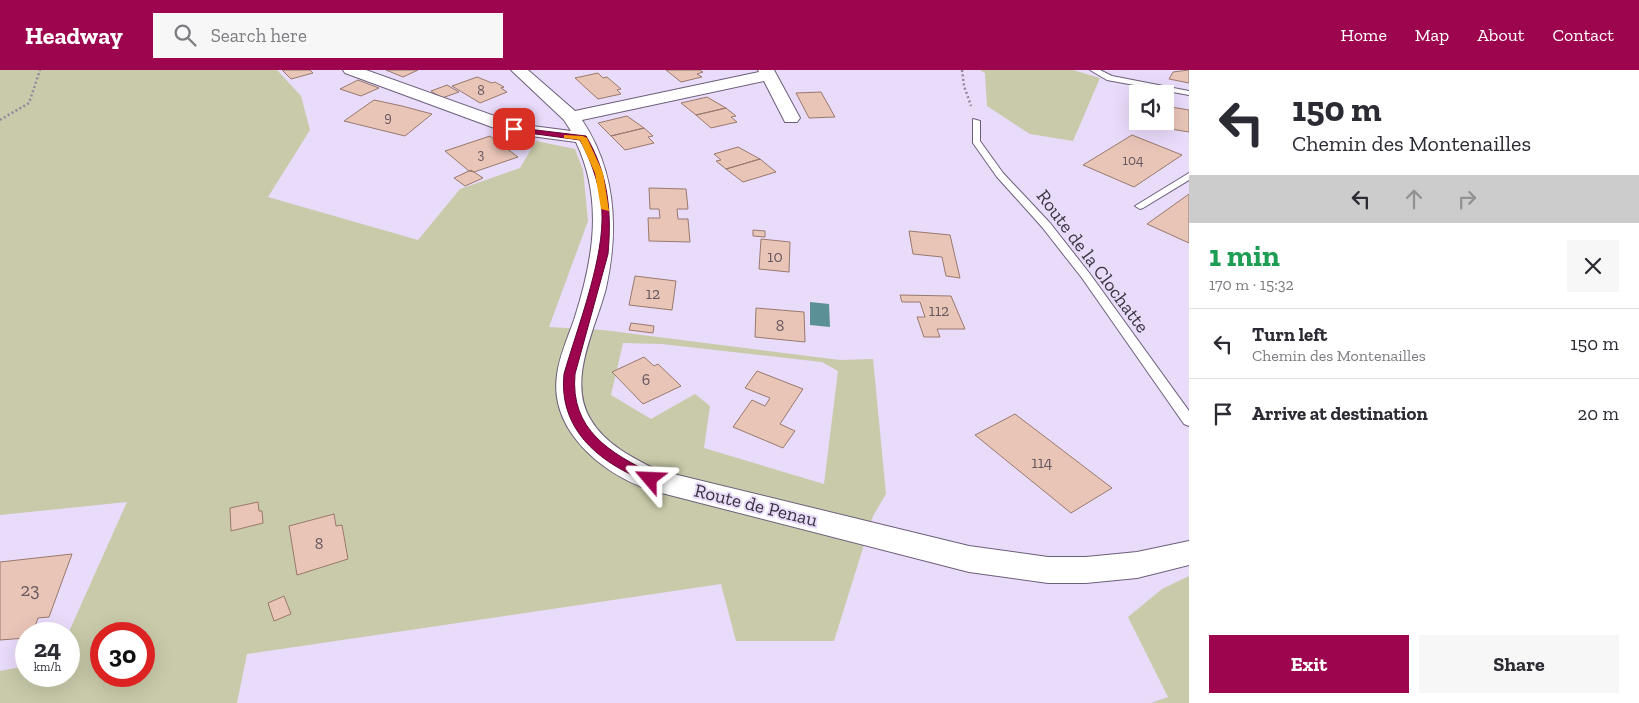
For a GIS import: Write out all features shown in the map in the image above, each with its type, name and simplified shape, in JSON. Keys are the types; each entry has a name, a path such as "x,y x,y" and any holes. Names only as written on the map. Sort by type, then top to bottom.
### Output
{"street":[{"path":"351,70 514,129 583,138"},
{"name":"Route de Penau","path":"519,70 571,118 583,138 599,173 607,221 603,254 569,374 568,390 571,408 579,425 594,444 617,462 650,479 969,559 1048,570 1086,570 1137,565 1189,553"},
{"path":"571,118 768,73 791,118"}],"lane":[{"path":"1094,70 1110,78 1189,93"},
{"name":"Route de la Clochatte","path":"976,121 976,141 1000,175 1046,225 1086,276 1189,422"},
{"path":"1140,206 1189,176"}],"path":[{"path":"0,120 29,103 40,70"},
{"path":"962,70 964,86 976,121"}],"shaded area":[{"path":"0,70 277,70 301,96 310,130 268,197 418,240 460,189 520,168 536,141 575,149 583,170 588,221 549,327 603,330 840,360 873,359 886,494 873,516 834,641 736,641 721,584 247,654 237,703 0,703 0,671 15,668 15,687 80,687 80,622 73,622 127,502 0,515","holes":["623,343 662,344 822,362 838,371 824,484 704,448 710,406 695,394 651,419 611,395"]},
{"path":"980,70 1073,70 1100,78 1073,141 1030,134 987,106 985,73"},
{"path":"810,302 829,304 830,327 810,325"},
{"path":"1189,576 1189,703 1151,703 1168,697 1128,617 1162,589"}],"building":[{"path":"282,70 310,70 313,73 291,79"},
{"path":"386,70 418,70 403,77"},
{"path":"666,70 699,70 703,72 697,74 702,77 681,82"},
{"path":"1189,70 1189,83 1169,79 1173,72"},
{"path":"598,73 603,78 607,77 621,89 617,90 621,94 598,99 575,78"},
{"path":"477,77 492,83 495,82 504,87 501,88 507,92 480,103 452,86"},
{"path":"358,80 379,88 361,96 340,89"},
{"path":"447,85 459,92 442,98 431,91"},
{"path":"821,92 835,117 809,118 796,93"},
{"path":"707,97 726,108 696,115 681,103"},
{"path":"374,100 432,114 405,136 344,121"},
{"path":"726,108 736,116 731,117 737,122 711,128 696,115"},
{"path":"1174,108 1189,110 1189,132 1174,130"},
{"path":"627,116 644,128 611,136 598,123"},
{"path":"644,128 653,136 648,137 654,143 625,150 611,136"},
{"path":"1132,135 1182,155 1134,187 1083,165"},
{"path":"490,136 518,157 474,172 469,171 445,151"},
{"path":"738,147 760,159 726,169 716,161 721,160 714,154"},
{"path":"760,159 776,172 743,182 726,169"},
{"path":"471,170 483,178 465,186 454,178"},
{"path":"649,188 686,189 688,209 677,209 678,219 688,219 690,242 649,241 648,218 660,218 659,209 650,209"},
{"path":"1189,194 1189,243 1147,224"},
{"path":"753,230 765,231 765,237 753,236"},
{"path":"909,231 950,235 960,278 946,276 942,257 913,254"},
{"path":"761,239 790,242 789,272 759,269"},
{"path":"635,276 676,281 672,310 629,305"},
{"path":"900,295 951,296 965,329 937,329 940,337 924,337 917,317 925,317 920,302 902,302"},
{"path":"756,308 804,312 805,342 755,337"},
{"path":"631,323 654,326 653,333 629,330"},
{"path":"644,357 654,366 658,364 681,386 643,404 612,372"},
{"path":"757,371 803,389 780,424 795,431 783,448 733,427 752,400 765,406 770,398 745,388"},
{"path":"1015,414 1112,488 1071,513 975,435"},
{"path":"258,502 259,511 262,511 263,523 231,531 230,508"},
{"path":"334,514 336,526 342,525 348,559 297,575 289,526"},
{"path":"72,554 49,617 38,618 36,622 15,622 15,639 0,640 0,562"},
{"path":"284,596 291,614 274,621 268,603"}],"slow traffic":[{"path":"567,136 583,138 599,173 606,209"}],"route":[{"path":"514,129 583,138 593,157 599,173 607,221 603,254 569,374 568,390 571,408 579,425 594,444 617,462 650,479"}]}
